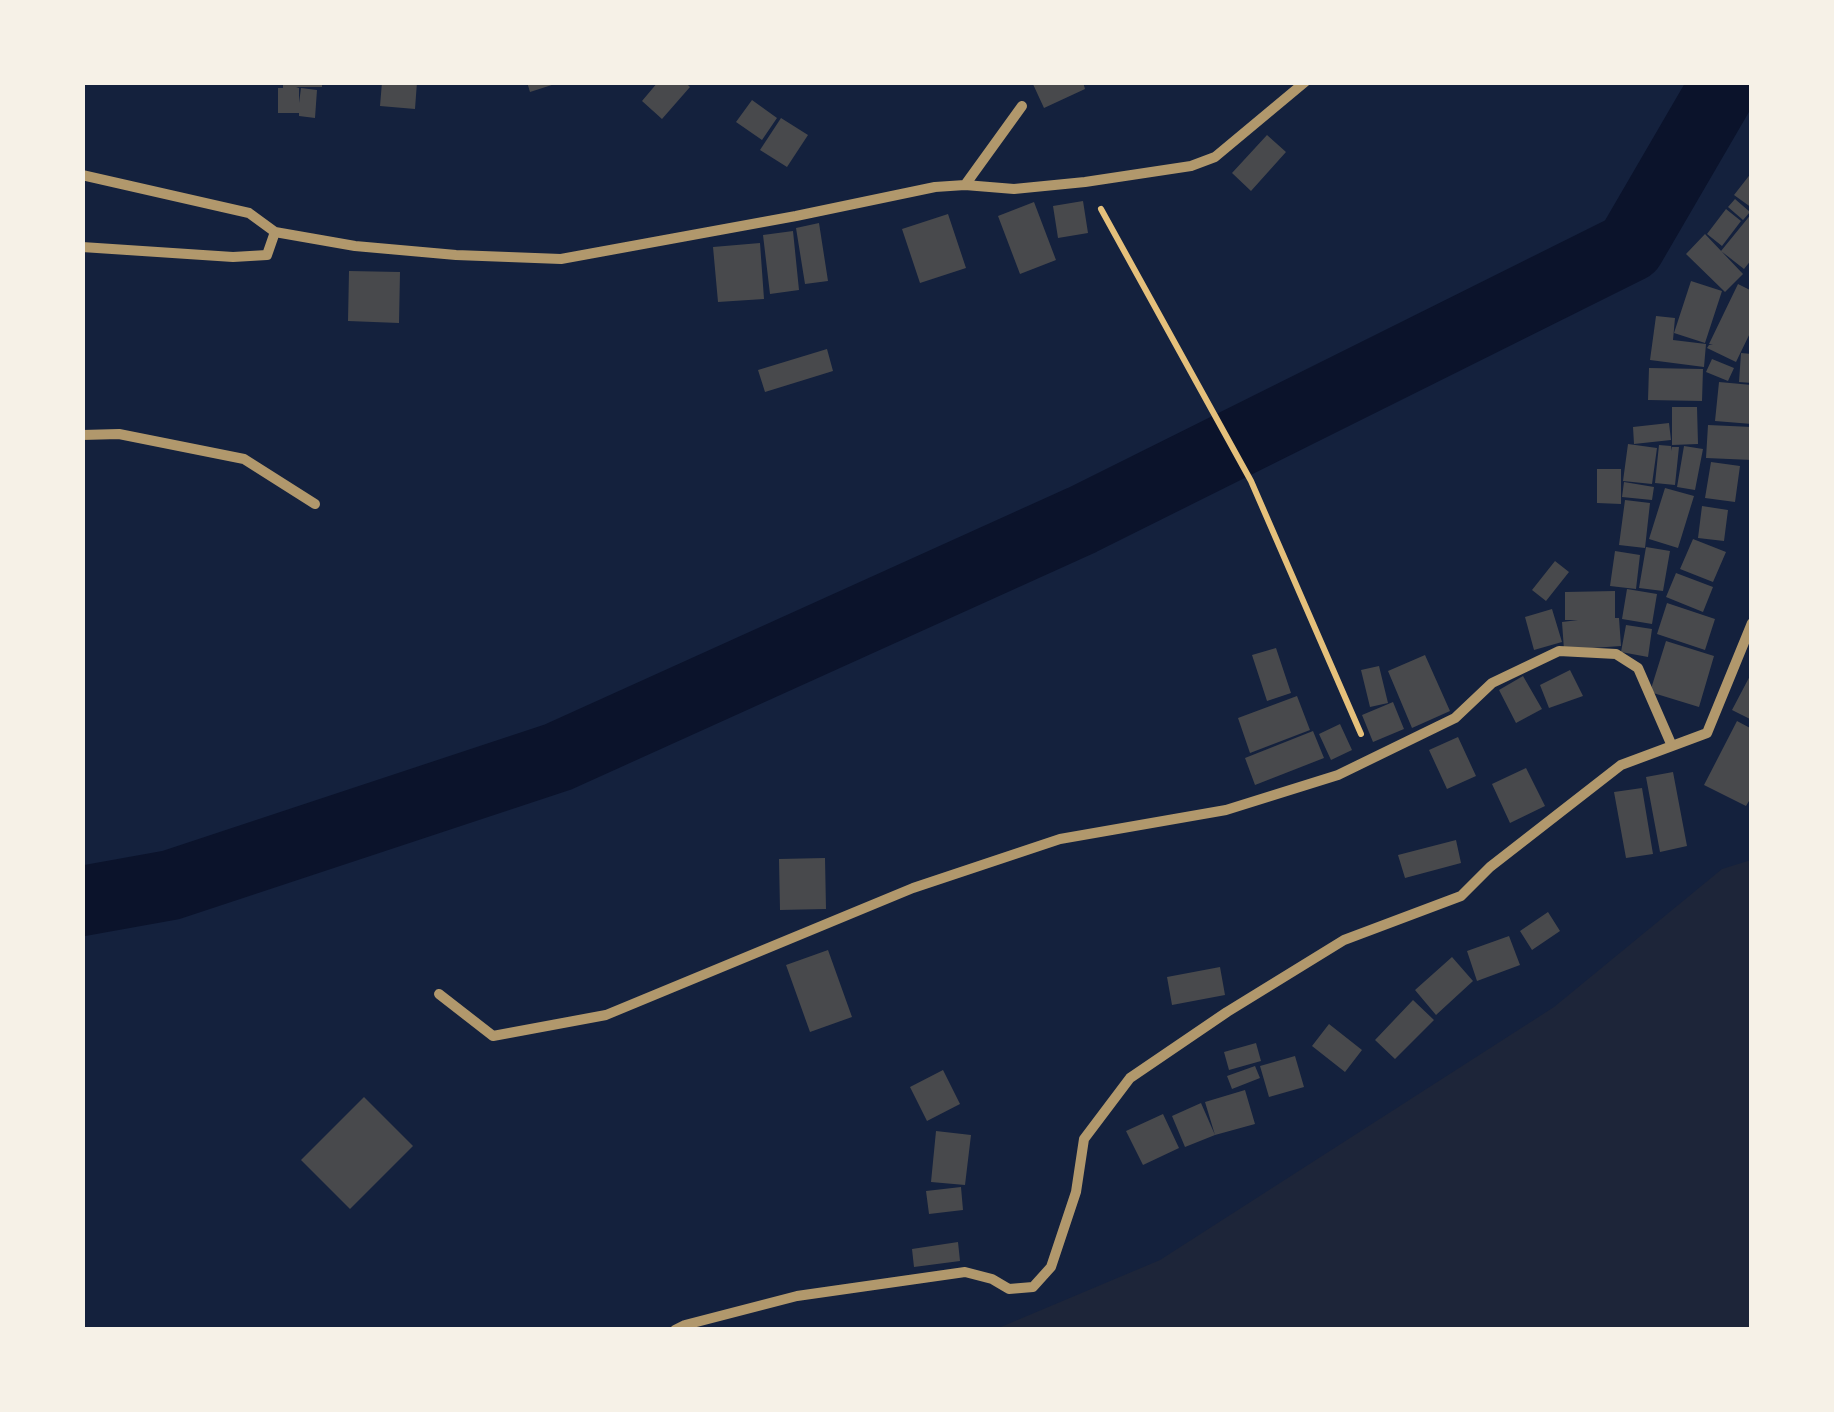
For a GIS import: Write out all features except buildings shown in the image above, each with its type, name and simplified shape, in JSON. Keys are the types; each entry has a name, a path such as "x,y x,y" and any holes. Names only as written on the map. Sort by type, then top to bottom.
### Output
{"street":[{"path":"82,174 250,213 276,232 355,246 561,259 935,187 1050,186 1190,166 1215,156 1305,82"},
{"path":"964,185 1022,106"},
{"path":"82,248 233,257 266,255 276,232"},
{"path":"82,435 118,434 244,459 315,504"},
{"path":"675,1330 685,1324 797,1296 965,1272 992,1279 1009,1289 1033,1287 1051,1267 1076,1192 1084,1139 1130,1078 1344,940 1461,896 1490,867 1621,765 1707,732 1752,624"},
{"path":"439,994 494,1036 606,1015 913,888 1023,851 1060,839 1226,810 1338,775 1455,718 1492,683 1560,651 1616,654 1638,668 1672,746"}],"path":[{"path":"1101,210 1252,481 1361,734"}],"shaded area":[{"path":"1751,860 1751,1329 996,1329 1160,1260 1554,1007 1722,869"}],"waterway":[{"path":"82,901 171,885 558,757 1082,520 1630,247 1726,82"}]}
